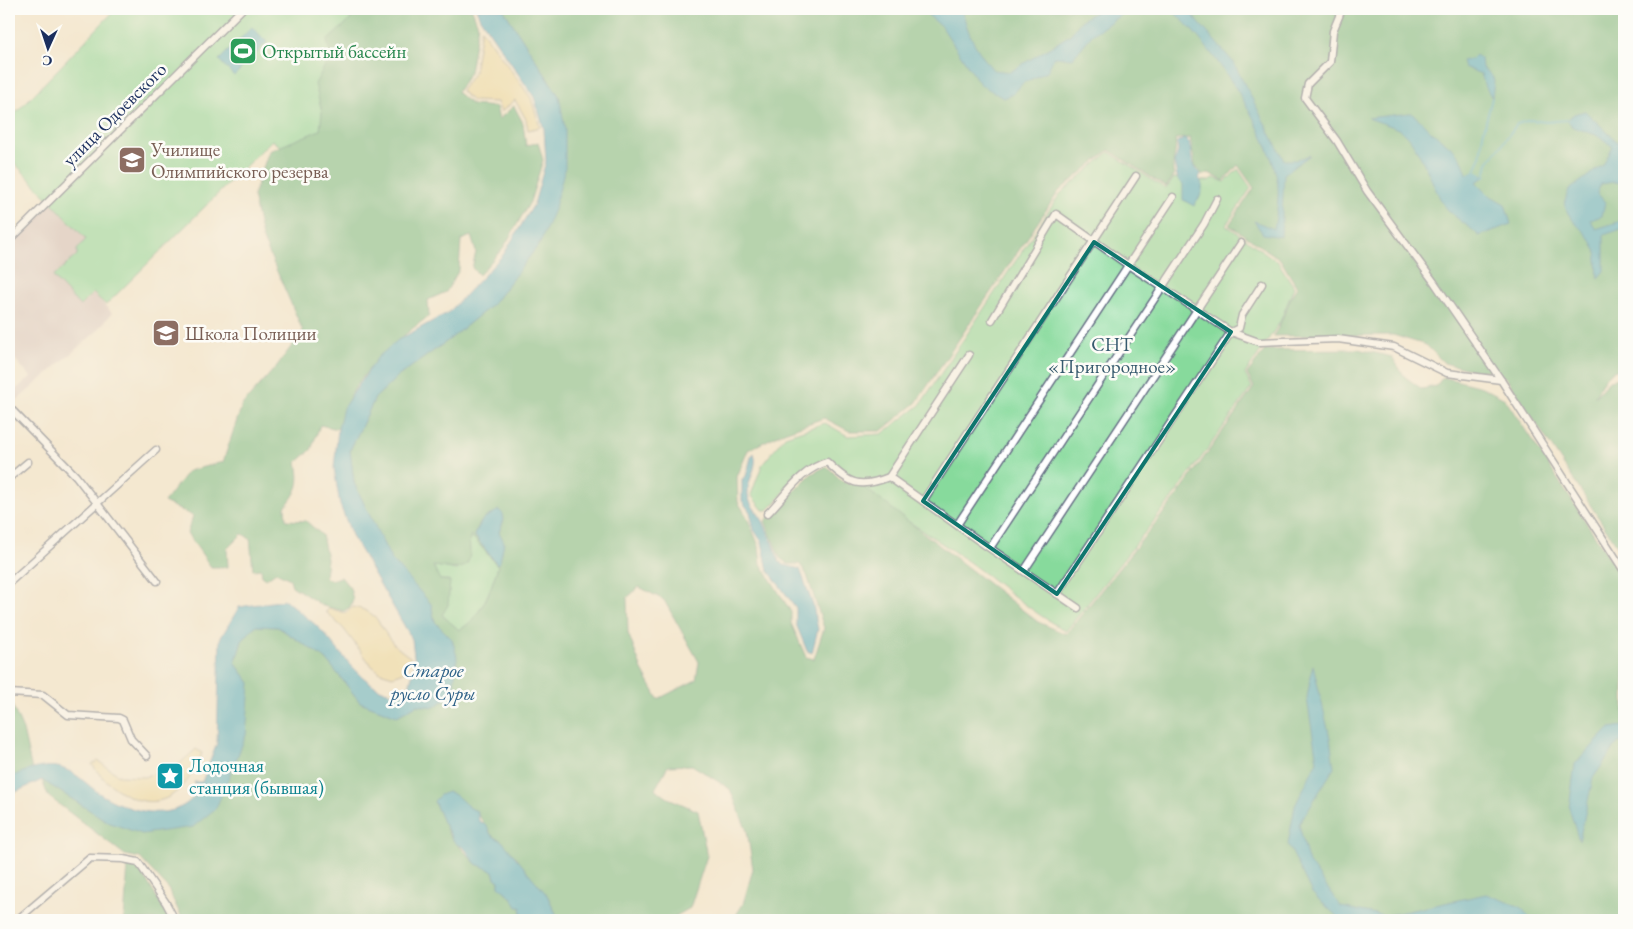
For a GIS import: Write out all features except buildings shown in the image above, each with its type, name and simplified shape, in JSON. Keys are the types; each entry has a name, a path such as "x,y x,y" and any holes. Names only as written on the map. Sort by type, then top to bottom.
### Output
{"street":[{"name":"улица Одоевского","path":"9,241 242,9"},
{"path":"1342,9 1333,31 1330,62 1308,84 1305,98 1336,141 1366,191 1434,282 1624,571"},
{"path":"923,501 1136,176"},
{"path":"957,525 1173,197"},
{"path":"990,548 1163,287 1218,199"},
{"path":"992,320 1056,214 1128,265 1231,332 1259,342 1338,339 1394,347 1446,373 1500,380"},
{"path":"1024,571 1241,243"},
{"path":"1057,594 1231,332 1238,328 1242,315 1262,284"},
{"path":"766,514 785,496 798,478 826,462 846,480 872,484 889,477 969,355"},
{"path":"9,407 76,476 158,581"},
{"path":"9,583 156,450"},
{"path":"9,478 28,462"},
{"path":"889,477 1078,608"},
{"path":"9,694 43,695 68,715 119,718 123,720 136,746 147,756"},
{"path":"16,920 90,858 123,858 138,862 175,920"}],"highlighted area":[{"path":"1094,242 1231,332 1057,594 923,501"}],"shaded area":[{"path":"51,202 86,239 77,250 77,255 53,277 81,306 93,293 112,313 97,331 15,402 9,395 31,377 9,353 9,255 16,242"}],"green space":[{"name":"Училище Олимпийского резерва","path":"116,9 354,9 373,35 302,163 272,140 106,305 93,293 80,306 53,277 77,255 77,250 86,239 9,157 9,120"},
{"path":"347,9 472,9 478,25 470,72 457,92 472,105 496,107 499,119 514,106 523,123 526,146 538,142 543,160 530,202 504,247 479,275 472,268 476,252 471,236 461,240 459,270 446,292 428,300 429,316 399,339 373,365 351,394 343,411 338,429 320,425 311,450 297,462 299,481 296,491 285,507 286,520 306,521 322,535 327,559 325,577 330,580 341,577 350,588 353,599 350,607 344,611 323,606 292,586 290,579 276,572 266,579 262,577 261,569 253,570 250,538 242,534 227,549 228,567 211,567 187,533 193,516 164,502 188,471 223,462 242,405 276,367 303,331 262,237 253,196 269,151 320,130 322,112 315,84 331,55 327,41 351,19"},
{"path":"503,9 1624,9 1624,369 1613,371 1609,374 1595,397 1609,380 1624,377 1624,556 1506,378 1493,370 1477,371 1444,363 1426,345 1393,335 1273,336 1297,287 1280,259 1229,225 1254,188 1238,165 1224,181 1209,173 1203,175 1195,166 1190,138 1175,139 1174,176 1166,187 1109,150 1059,191 916,403 881,431 849,431 824,418 784,432 748,450 737,477 738,502 746,515 759,546 761,564 791,612 791,623 806,657 814,659 824,628 807,575 800,564 788,564 780,558 765,521 811,474 827,466 842,481 864,487 1038,622 1066,634 1174,500 1254,387 1247,374 1265,350 1358,349 1392,357 1405,377 1422,389 1436,386 1443,377 1482,387 1505,399 1624,580 1624,920 733,920 743,904 753,869 747,831 730,789 692,765 668,766 655,789 668,798 698,811 707,856 690,908 669,920 559,920 547,895 521,866 517,857 511,854 502,841 491,835 477,811 466,806 434,801 449,835 476,864 488,867 493,871 495,878 499,881 499,886 521,907 523,920 183,920 167,887 140,858 125,855 48,796 42,780 110,823 193,827 250,683 235,663 242,641 255,626 278,627 326,659 360,702 397,716 417,705 434,707 452,639 435,622 431,604 391,560 354,483 350,450 375,398 397,377 450,339 493,304 540,243 559,96","holes":["499,511 504,520 499,532 503,542 497,564 474,535 480,523","471,535 498,566 479,611 467,625 459,630 442,615 448,605 450,581 440,580 433,566 451,569 462,567 469,559","639,587 664,600 699,662 696,680 658,699 642,670 628,633 627,598"]},
{"name":"СНТ «Пригородное»","path":"1109,152 1166,189 1174,178 1207,181 1214,178 1225,182 1238,169 1251,188 1226,225 1278,262 1294,287 1280,322 1245,374 1252,387 1173,497 1066,631 877,500 825,459 805,469 768,510 763,510 751,495 762,465 785,436 825,423 848,436 882,434 920,405 1060,194"},
{"path":"471,535 498,566 479,611 467,625 459,630 442,615 449,580 439,580 433,565 456,570 462,566 468,558"},
{"path":"9,698 23,730 32,770 9,778"},
{"path":"128,865 138,866 170,920 124,920"}],"sand":[{"path":"481,29 531,98 540,127 528,130 526,119 515,100 501,112 497,102 472,101 461,91 474,72"},
{"path":"353,607 362,609 373,616 394,644 410,657 411,659 405,661 404,672 393,676 380,672 372,666 343,628 326,612 329,608 345,613"},
{"name":"Лодочная станция (бывшая)","path":"196,749 202,753 189,778 181,788 161,800 150,802 123,793 98,773 92,764 98,761 120,776 144,777 177,766"}],"water":[{"name":"Старое русло Суры","path":"476,9 503,9 559,96 565,129 565,167 555,207 540,243 493,304 450,339 397,377 375,398 350,450 354,483 391,559 431,604 435,622 452,639 457,657 453,694 434,707 417,705 397,716 360,702 326,659 278,627 255,626 242,641 235,663 250,683 246,735 216,808 193,827 142,834 110,823 42,780 9,795 9,778 28,770 51,766 69,771 113,801 139,810 166,812 189,802 198,791 194,782 202,782 217,743 220,639 239,607 285,600 321,630 357,672 368,681 380,689 391,693 404,693 409,687 415,664 412,639 353,538 340,505 334,468 338,429 343,408 378,357 398,340 449,312 503,255 534,204 546,161 544,129 534,97 480,18"},
{"path":"921,9 962,9 970,35 977,49 993,70 1010,72 1070,35 1082,20 1100,9 1129,9 1092,35 1073,58 1054,57 1047,72 1023,83 1013,94 1003,98 980,84 942,27"},
{"path":"1170,9 1187,9 1233,62 1284,160 1296,160 1310,155 1284,174 1281,237 1263,234 1254,221 1274,229 1278,203 1278,187 1274,166 1253,117 1221,66 1186,24"},
{"name":"Открытый бассейн","path":"252,27 267,42 234,76 219,60"},
{"path":"1476,55 1481,59 1482,68 1493,78 1492,98 1481,74 1464,67 1462,61 1472,59"},
{"path":"1585,111 1624,148 1624,183 1601,184 1597,193 1605,202 1602,216 1590,220 1596,229 1624,220 1624,228 1604,235 1604,271 1598,278 1594,246 1568,214 1566,207 1569,190 1603,165 1613,147 1599,136 1573,127 1567,120 1574,114"},
{"path":"1410,113 1417,117 1458,154 1467,174 1475,171 1486,176 1476,182 1489,195 1505,204 1511,224 1479,236 1455,216 1442,202 1424,163 1406,135 1396,128 1368,118"},
{"path":"1184,139 1189,142 1193,163 1201,174 1199,178 1202,189 1194,206 1183,200 1183,185 1178,180 1174,163 1178,151 1177,142"},
{"path":"754,453 755,464 748,489 749,498 763,521 779,561 784,565 800,569 813,605 818,629 812,653 807,651 796,624 796,608 768,570 762,542 754,530 750,512 742,501 742,479 746,476 751,457"},
{"path":"499,510 503,514 504,520 499,532 504,542 500,562 497,564 474,535 483,519"},
{"path":"1313,665 1330,738 1334,768 1299,824 1308,861 1341,907 1385,916 1486,894 1521,907 1531,920 1452,918 1446,920 1341,920 1312,893 1288,844 1295,806 1317,761 1307,698"},
{"path":"1624,726 1624,742 1618,743 1593,778 1579,841 1569,808 1575,764 1610,728"},
{"path":"448,792 477,811 479,821 487,826 491,835 502,841 547,895 559,920 523,920 521,907 517,907 512,898 499,886 499,881 495,878 493,871 476,864 464,848 455,843 434,801 440,795"}],"waterway":[{"path":"1481,174 1475,171 1480,158 1483,134 1492,98"},
{"path":"1485,176 1488,163 1517,124 1530,120 1546,122 1567,120"}],"place":[{"name":"Открытый бассейн","path":"243,51"},
{"name":"Училище Олимпийского резерва","path":"132,160"},
{"name":"Школа Полиции","path":"166,333"},
{"name":"Лодочная станция (бывшая)","path":"170,776"}]}
